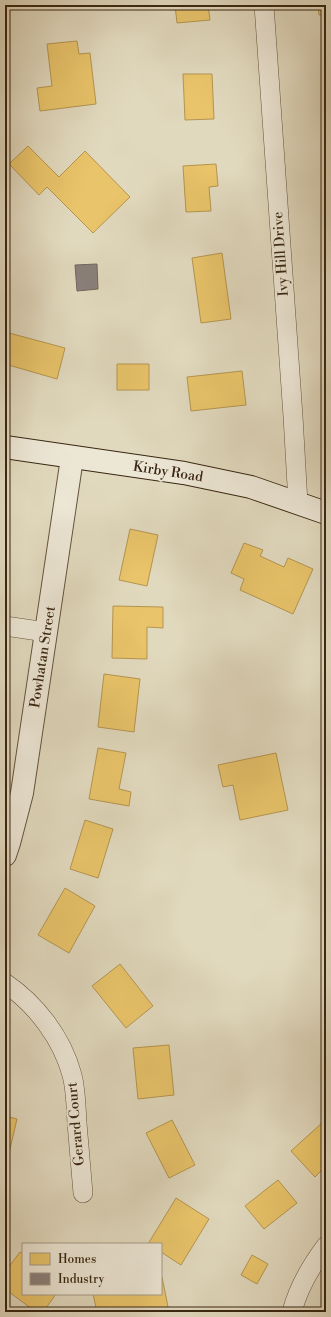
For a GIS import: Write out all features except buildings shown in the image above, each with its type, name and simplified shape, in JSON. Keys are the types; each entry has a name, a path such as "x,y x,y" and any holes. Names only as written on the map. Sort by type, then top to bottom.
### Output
{"street":[{"name":"Ivy Hill Drive","path":"264,5 298,503"},
{"name":"Kirby Road","path":"5,447 72,458 184,473 251,487 326,513"},
{"name":"Powhatan Street","path":"5,855 22,793 72,458"},
{"path":"5,626 46,632"},
{"name":"Gerard Court","path":"5,983 33,1008 51,1029 63,1051 72,1075 75,1096 82,1193"},
{"path":"292,1312 297,1295 309,1271 326,1246"}]}
